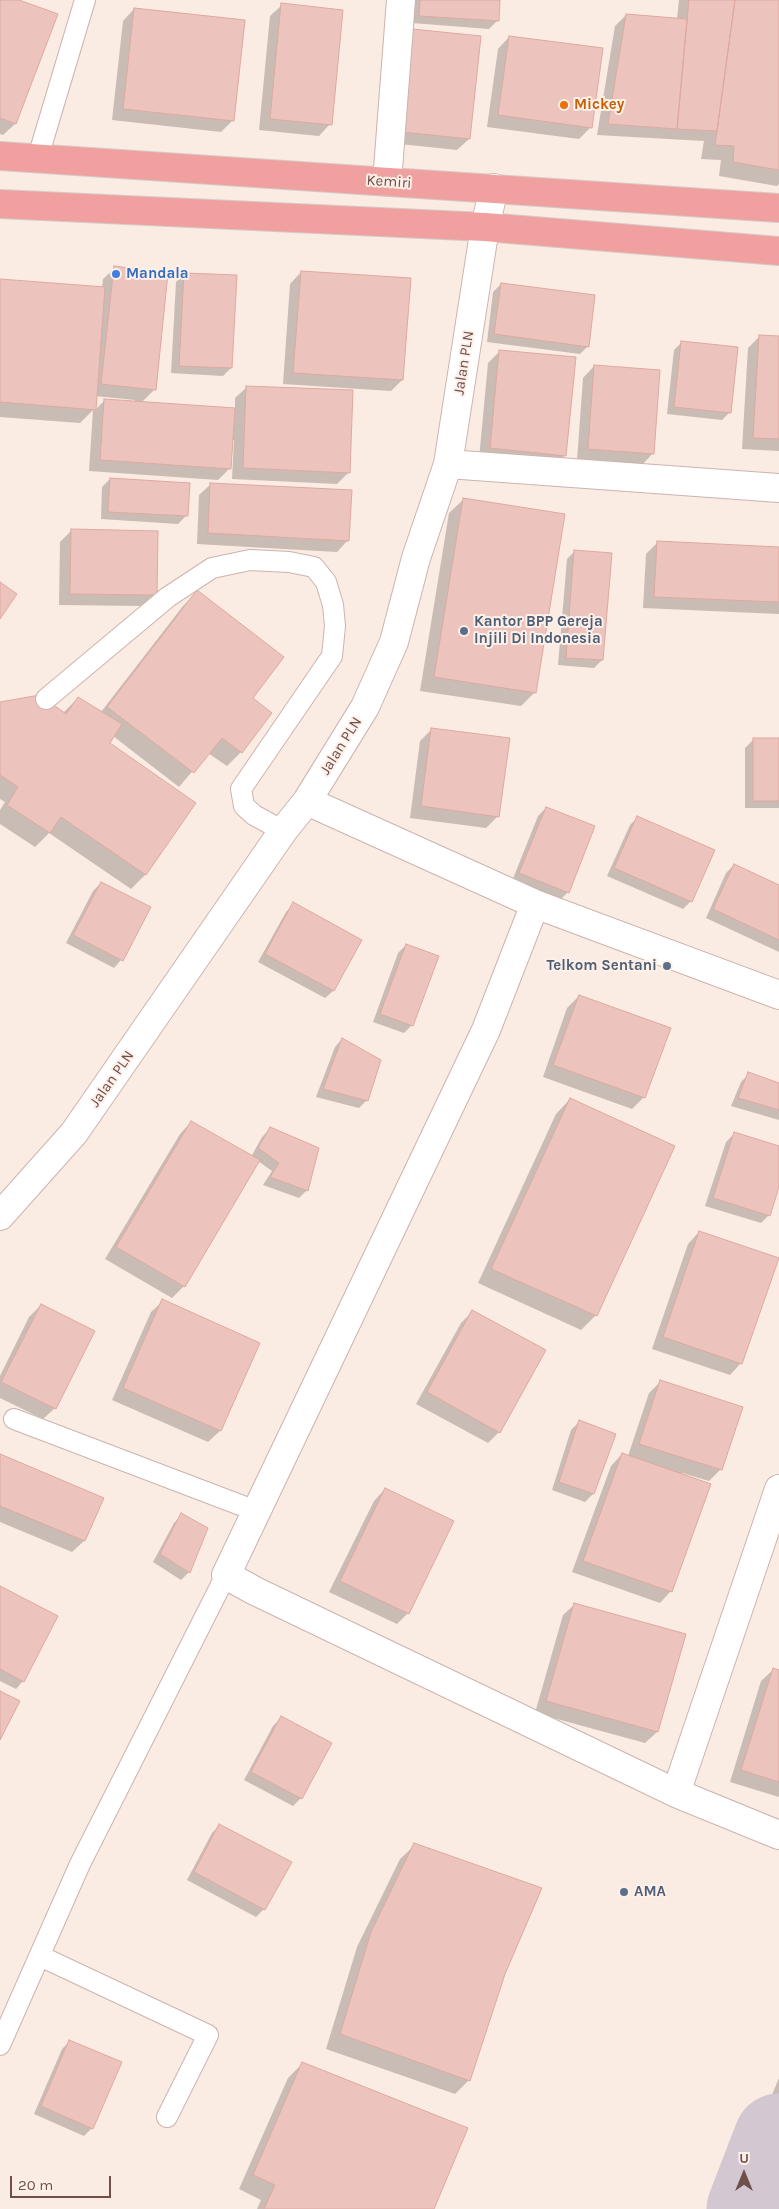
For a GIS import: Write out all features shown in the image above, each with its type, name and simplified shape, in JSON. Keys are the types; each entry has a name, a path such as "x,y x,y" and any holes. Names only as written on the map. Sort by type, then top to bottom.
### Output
{"highway":[{"name":"Kemiri","path":"0,156 38,157 779,208"},
{"path":"0,204 485,228 779,252"}],"street":[{"path":"387,182 401,0"},
{"name":"Jalan PLN","path":"0,1216 74,1133 283,831 307,801 365,707 394,642 416,558 448,464 485,228 494,188"},
{"path":"448,464 779,488"},
{"path":"307,801 536,904 779,995"},
{"path":"536,904 486,1030 226,1575 264,1596 676,1793 779,1835"},
{"path":"676,1793 779,1489"}],"lane":[{"path":"38,157 85,0"},
{"path":"46,699 168,597 212,568 250,560 290,562 314,567 326,582 333,605 336,626 332,656 241,789 244,806 254,815 283,831"},
{"path":"14,1419 256,1511"},
{"path":"0,2045 80,1864 226,1575"},
{"path":"40,1956 208,2036 167,2117"}],"building":[{"path":"0,0 19,0 58,14 16,124 0,118"},
{"path":"420,0 500,0 499,21 419,16"},
{"path":"689,0 735,0 717,131 677,129"},
{"path":"735,0 779,0 779,170 733,162 734,146 715,145"},
{"path":"281,3 343,10 332,125 270,119"},
{"path":"134,8 245,20 234,121 123,109"},
{"path":"626,14 687,19 677,129 608,124"},
{"path":"412,29 481,36 470,139 401,132"},
{"path":"509,36 603,48 592,128 498,115"},
{"path":"114,266 168,273 156,390 101,384"},
{"path":"301,271 411,278 403,380 293,373"},
{"path":"184,273 237,275 232,368 179,366"},
{"path":"0,279 105,287 96,410 0,402"},
{"path":"501,283 595,295 589,347 494,334"},
{"path":"759,335 779,336 779,439 753,438"},
{"path":"681,341 738,347 731,413 674,407"},
{"path":"499,350 576,357 566,456 490,448"},
{"path":"594,365 660,370 654,454 588,449"},
{"path":"246,386 353,390 350,473 243,468"},
{"path":"104,399 235,408 231,469 100,460"},
{"path":"110,478 190,483 188,516 108,512"},
{"path":"210,483 352,490 349,541 208,533"},
{"path":"463,498 565,514 536,693 434,677"},
{"path":"71,529 158,531 157,595 70,594"},
{"path":"657,541 779,547 779,602 654,597"},
{"path":"574,550 612,553 603,660 566,658"},
{"path":"0,582 17,594 0,619"},
{"path":"197,590 284,657 253,698 272,713 242,753 222,738 194,773 107,707"},
{"path":"40,695 66,714 78,697 122,724 110,743 196,803 146,875 61,817 50,833 7,805 18,787 0,775 0,702"},
{"path":"431,728 510,738 499,817 421,806"},
{"path":"753,738 779,738 779,801 753,801"},
{"path":"546,807 595,826 569,893 519,873"},
{"path":"637,816 715,850 692,902 614,868"},
{"path":"734,864 779,885 779,940 713,909"},
{"path":"101,882 151,907 123,961 73,935"},
{"path":"293,902 362,940 334,991 265,954"},
{"path":"406,944 439,956 413,1026 380,1014"},
{"path":"579,995 671,1028 645,1098 553,1065"},
{"path":"342,1038 381,1060 368,1101 323,1089"},
{"path":"748,1072 779,1083 779,1110 738,1098"},
{"path":"570,1098 675,1146 597,1316 491,1269"},
{"path":"191,1121 260,1160 185,1287 116,1247"},
{"path":"270,1127 319,1148 308,1191 270,1177 279,1163 258,1148"},
{"path":"734,1132 779,1146 779,1187 770,1216 713,1198"},
{"path":"699,1231 779,1258 742,1364 663,1337"},
{"path":"162,1299 260,1343 221,1431 123,1388"},
{"path":"41,1304 95,1331 56,1409 1,1382"},
{"path":"472,1310 546,1350 500,1433 427,1392"},
{"path":"660,1380 743,1407 722,1470 639,1444"},
{"path":"579,1420 616,1434 594,1494 559,1482"},
{"path":"622,1453 711,1484 672,1592 583,1561"},
{"path":"0,1454 104,1498 85,1541 0,1506"},
{"path":"385,1488 454,1521 409,1614 340,1581"},
{"path":"181,1513 208,1528 190,1573 160,1554"},
{"path":"0,1586 58,1616 24,1682 0,1669"},
{"path":"574,1603 686,1634 658,1732 546,1701"},
{"path":"773,1668 779,1670 779,1782 741,1770"},
{"path":"0,1691 20,1701 0,1740"},
{"path":"281,1716 332,1743 302,1799 251,1772"},
{"path":"219,1824 292,1862 265,1910 194,1872"},
{"path":"414,1843 542,1888 505,1974 470,2081 340,2034 371,1932"},
{"path":"69,2040 122,2062 93,2129 41,2106"},
{"path":"302,2062 468,2128 434,2209 264,2209 275,2185 253,2175"}],"taxiway":[{"path":"752,2209 779,2139"}],"place":[{"name":"Mickey","path":"564,105"},
{"name":"Mandala","path":"116,274"},
{"name":"Kantor BPP Gereja Injili Di Indonesia","path":"464,631"},
{"name":"Telkom Sentani","path":"667,966"},
{"name":"AMA","path":"624,1892"}]}
